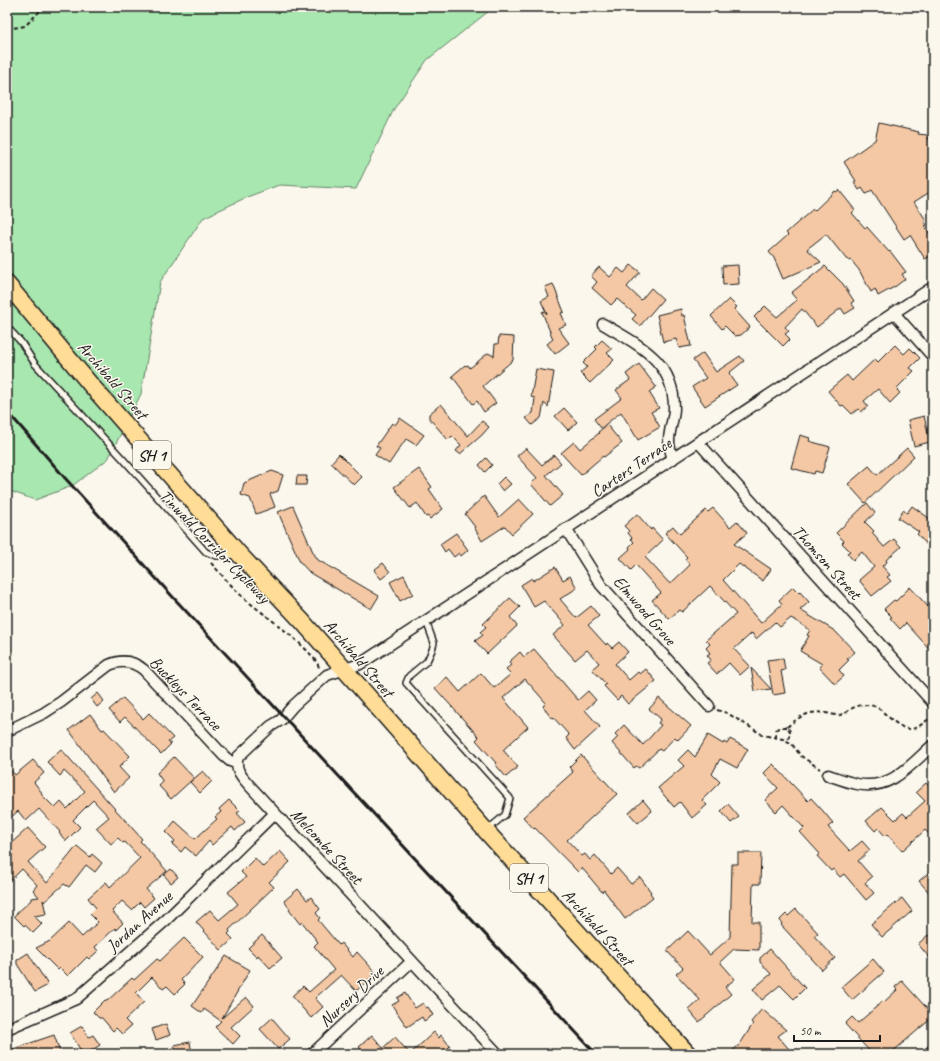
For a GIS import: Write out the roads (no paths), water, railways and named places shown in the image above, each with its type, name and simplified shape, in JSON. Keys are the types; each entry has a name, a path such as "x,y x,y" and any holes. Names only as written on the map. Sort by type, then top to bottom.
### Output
{"highway":[{"name":"Archibald Street","path":"7,284 90,384 240,555 302,621 486,831 688,1054"}],"street":[{"name":"Carters Terrace","path":"344,669 360,664 933,287"},
{"path":"894,313 933,357"},
{"path":"603,324 650,353 658,362 670,382 674,408 669,443 673,459"},
{"name":"Thomson Street","path":"698,442 933,704"},
{"name":"Elmwood Grove","path":"566,529 601,584 709,706"},
{"name":"Buckleys Terrace","path":"7,731 44,713 109,665 127,661 144,670 224,756 230,761 236,763"},
{"path":"236,763 240,755 271,726 281,720 293,706 327,675 344,669"},
{"path":"828,775 858,784 879,785 897,777 933,745"},
{"name":"Melcombe Street","path":"236,763 239,773 275,813 498,1054"},
{"name":"Jordan Avenue","path":"7,1029 76,999 165,921 275,813"},
{"name":"Nursery Drive","path":"312,1054 412,961"},
{"path":"928,1054 933,1050"}],"lane":[{"path":"7,327 21,342 35,364 206,552 220,556 240,555"},
{"path":"426,621 434,643 432,650 427,661 409,676 406,683 510,798 505,815 486,831"}],"railway":[{"path":"7,411 65,478 172,596 596,1054"}]}
